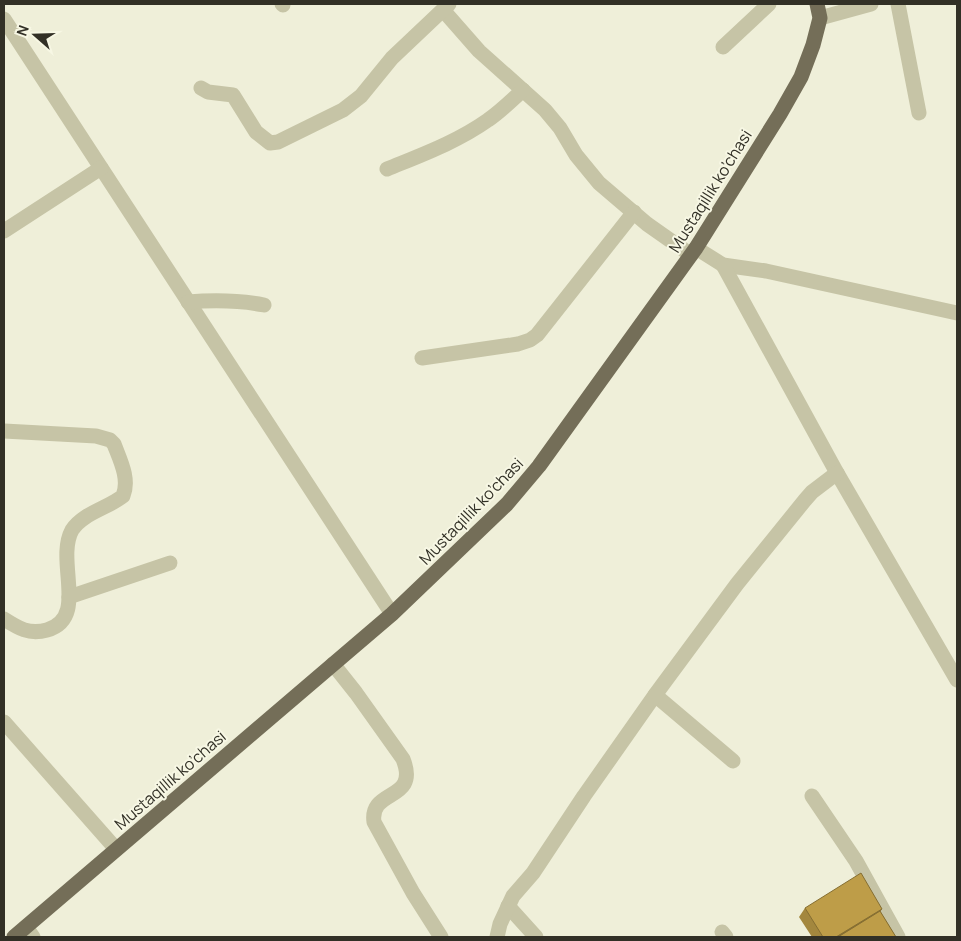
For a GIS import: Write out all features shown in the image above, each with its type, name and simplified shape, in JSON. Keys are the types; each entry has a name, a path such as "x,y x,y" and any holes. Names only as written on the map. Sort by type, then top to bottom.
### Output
{"main road":[{"name":"Mustaqillik ko’chasi","path":"14,937 31,934 116,849 392,614 507,504 540,466 693,252 780,114 801,77 814,45 819,11"}],"street":[{"path":"723,47 769,4"},
{"path":"819,11 871,4"},
{"path":"898,4 919,114"},
{"path":"201,88 208,92 233,95 256,132 270,143 278,142 343,110 361,96 392,58 446,7 479,52 545,110 560,128 576,155 599,182 634,212 693,252 723,265 766,271 957,313"},
{"path":"4,18 392,614"},
{"path":"387,169 462,136 488,120 523,90"},
{"path":"4,231 101,168"},
{"path":"422,358 518,344 530,340 553,316 634,212"},
{"path":"723,265 837,473 957,680"},
{"path":"188,302 220,300 264,306"},
{"path":"4,431 96,436 110,440 114,444 126,479 126,490 123,496 83,519 71,532 67,544 66,560 69,597 67,613 62,622 56,627 37,632 27,632 4,619"},
{"path":"497,937 500,924 513,896 533,873 655,695 737,584 805,500 812,492 837,473"},
{"path":"69,597 170,563"},
{"path":"333,664 403,759 407,769 407,777 403,786 377,805 374,810 374,822 413,893 441,937"},
{"path":"655,695 733,761"},
{"path":"4,722 116,849"},
{"path":"812,796 856,861 898,937"},
{"path":"508,906 536,937"}],"building":[{"path":"861,873 882,909 836,937 823,937 805,908"},
{"path":"880,911 896,937 838,937"}]}
